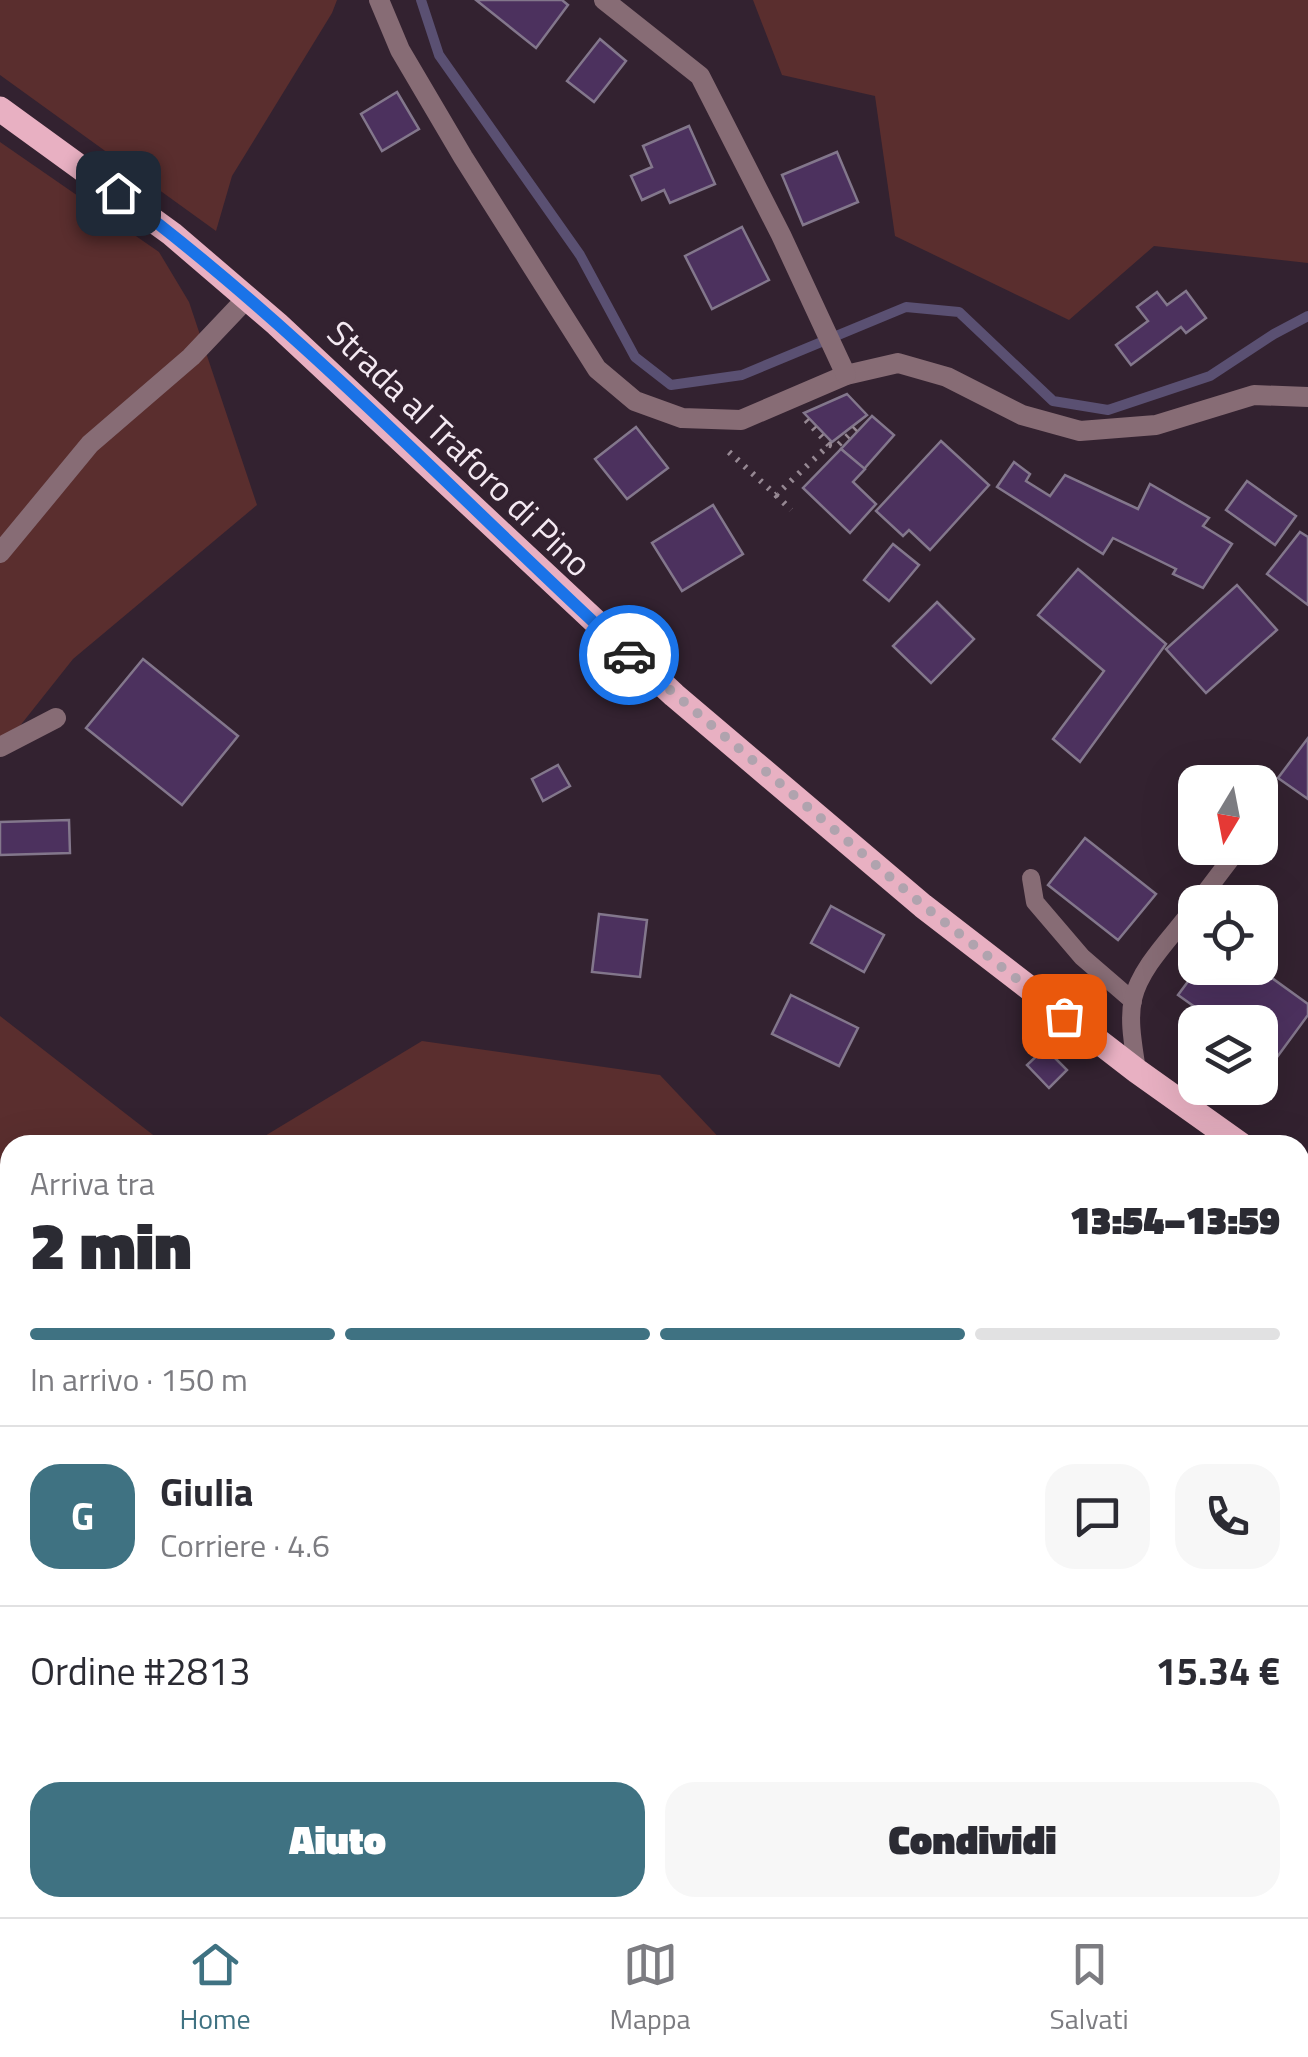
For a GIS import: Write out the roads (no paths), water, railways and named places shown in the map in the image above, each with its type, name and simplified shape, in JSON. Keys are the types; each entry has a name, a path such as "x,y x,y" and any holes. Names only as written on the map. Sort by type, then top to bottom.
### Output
{"main road":[{"name":"Strada al Traforo di Pino","path":"0,110 172,234 248,298 347,386 554,586 674,695 924,906 1227,1135"}],"street":[{"path":"379,0 400,50 462,157 598,369 635,401 682,418 741,420 845,370 898,363 947,377 1022,415 1080,431 1156,425 1254,395 1308,397"},
{"path":"604,0 700,76 845,370"},
{"path":"0,553 90,444 191,357 248,298"},
{"path":"0,747 56,718"}],"lane":[{"path":"1211,885 1226,865"},
{"path":"1032,878 1035,902 1082,956 1133,1001"},
{"path":"1138,1071 1132,1034 1133,1001 1141,979 1178,929"}],"waterway":[{"path":"421,0 439,55 580,255 635,357 671,385 742,375 906,307 959,312 1053,401 1108,410 1210,376 1308,316"}]}
